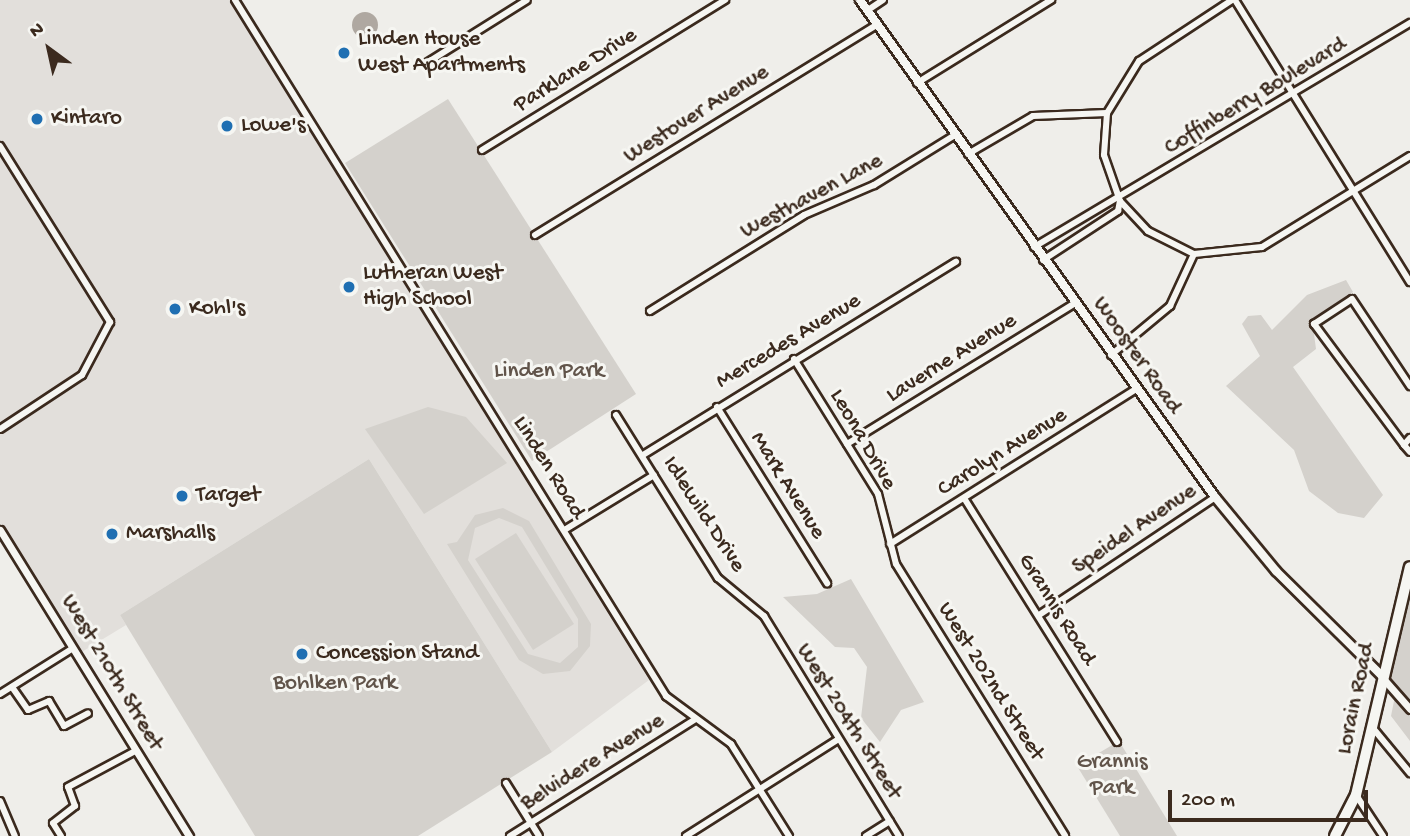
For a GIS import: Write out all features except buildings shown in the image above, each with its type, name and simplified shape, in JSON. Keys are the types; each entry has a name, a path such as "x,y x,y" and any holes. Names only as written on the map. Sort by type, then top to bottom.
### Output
{"main road":[{"name":"Wooster Road","path":"860,0 1110,355 1215,497 1276,571 1381,675"},
{"name":"Lorain Road","path":"1335,836 1356,795 1381,675 1410,567"}],"street":[{"name":"Linden Road","path":"234,0 676,704 694,720 731,744 789,836"},
{"path":"425,64 527,0"},
{"name":"Parklane Drive","path":"482,150 725,0"},
{"path":"868,10 883,0"},
{"path":"917,83 1051,0"},
{"path":"1410,156 1353,191 1262,247 1194,254 1147,231 1120,201 1104,155 1107,113 1139,61 1234,0 1294,95 1353,191 1410,282"},
{"name":"Coffinberry Boulevard","path":"1034,247 1111,199 1120,201 1410,23"},
{"name":"Westover Avenue","path":"535,235 878,24"},
{"path":"968,154 1042,114 1107,113"},
{"name":"Westhaven Lane","path":"650,311 804,215 874,185 955,135"},
{"path":"0,146 110,322 82,375 0,429"},
{"name":"Coffinberry Boulevard","path":"1043,260 1118,211 1120,201"},
{"path":"1110,355 1170,306 1194,254"},
{"name":"Mercedes Avenue","path":"643,456 794,359 956,262"},
{"path":"1410,386 1352,299 1314,324 1410,452"},
{"name":"Laverne Avenue","path":"847,444 1074,303"},
{"name":"Leona Drive","path":"794,359 878,494 890,544"},
{"name":"Carolyn Avenue","path":"890,544 1135,390"},
{"name":"Mark Avenue","path":"717,407 827,583"},
{"name":"Idlewild Drive","path":"616,415 718,578 769,625"},
{"path":"1404,444 1410,438"},
{"path":"566,529 654,475"},
{"name":"Speidel Avenue","path":"1039,615 1215,497"},
{"name":"Grannis Road","path":"964,498 1117,742"},
{"name":"West 210th Street","path":"0,530 189,836"},
{"name":"West 202nd Street","path":"890,544 1065,836"},
{"name":"West 204th Street","path":"769,625 837,740 899,836"},
{"path":"0,694 73,648"},
{"name":"Wooster Road","path":"1381,675 1410,709"},
{"path":"12,687 28,710 48,701 64,726 88,713"},
{"name":"Belvidere Avenue","path":"510,836 694,720"},
{"path":"1371,725 1410,773"},
{"path":"686,836 837,740"},
{"path":"61,836 53,823 75,806 68,787 135,751"},
{"path":"506,783 539,836"},
{"path":"1356,795 1383,836"},
{"path":"0,801 15,836"},
{"path":"866,836 890,821"}],"shaded area":[{"path":"0,0 229,0 649,680 552,752 369,459 120,615 126,625 80,653 0,523"},
{"path":"365,12 374,16 378,25 374,34 365,38 356,34 352,25 356,16"}],"green space":[{"name":"Linden Park","path":"448,99 636,394 532,461 345,163"},
{"path":"1346,280 1353,292 1312,319 1316,349 1293,367 1383,495 1364,518 1338,513 1309,491 1294,450 1226,386 1260,356 1242,324 1248,316 1261,315 1272,330 1307,295"},
{"path":"428,407 466,417 507,463 424,514 365,429"},
{"name":"Bohlken Park","path":"369,459 552,752 418,836 255,836 120,615"},
{"path":"503,508 529,521 591,624 590,646 570,671 543,674 519,660 447,544 457,542 475,515","holes":["499,518 522,527 578,619 578,647 560,663 528,654 468,560 475,528"]},
{"path":"516,533 574,624 533,650 475,559"},
{"path":"851,579 924,702 901,710 880,742 861,718 867,667 854,648 835,647 783,597 817,594"},
{"path":"1410,584 1410,741 1391,716 1396,691 1382,675"},
{"name":"Grannis Park","path":"1119,741 1177,836 1120,836 1077,766"}],"place":[{"name":"Linden House West Apartments","path":"344,53"},
{"name":"Kintaro","path":"37,119"},
{"name":"Lowe's","path":"227,126"},
{"name":"Lutheran West High School","path":"349,287"},
{"name":"Kohl's","path":"175,309"},
{"name":"Target","path":"182,496"},
{"name":"Marshalls","path":"112,534"},
{"name":"Concession Stand","path":"302,654"}]}
